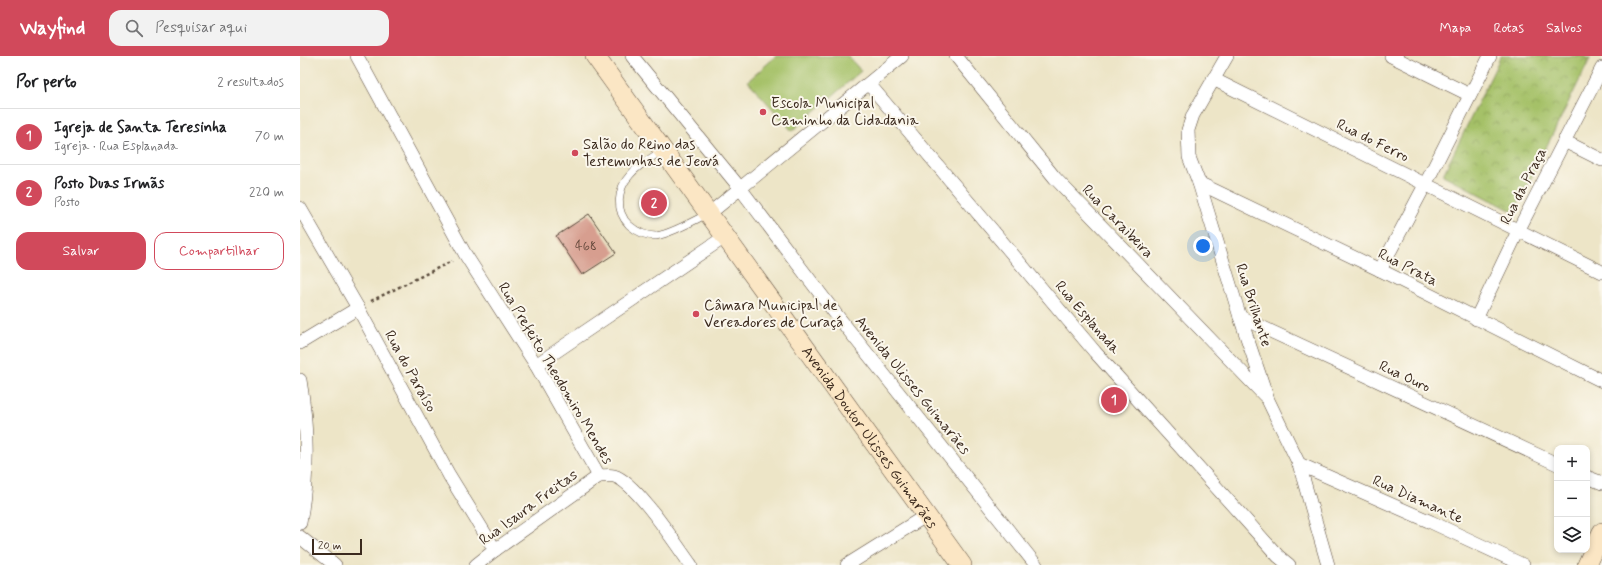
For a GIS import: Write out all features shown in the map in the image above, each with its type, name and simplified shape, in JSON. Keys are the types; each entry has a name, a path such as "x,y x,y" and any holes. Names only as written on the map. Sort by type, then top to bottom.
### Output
{"main road":[{"name":"Avenida Doutor Ulisses Guimarães","path":"595,56 710,213 962,565"},
{"path":"1587,565 1602,532"}],"street":[{"name":"Rua Prefeito Theodomiro Mendes","path":"357,56 465,254 536,365 599,476 614,476 627,483 643,500 691,565"},
{"name":"Avenida Ulisses Guimarães","path":"632,56 740,188 835,313 1036,565"},
{"path":"710,213 902,56"},
{"name":"Rua Caraibeira","path":"956,56 1054,178 1268,400"},
{"name":"Rua Brilhante","path":"1227,56 1193,114 1188,130 1189,157 1199,183 1240,317 1268,400 1299,464 1328,565"},
{"path":"1391,56 1470,95"},
{"path":"1380,270 1490,56"},
{"name":"Rua da Praça","path":"1476,319 1518,231 1602,68"},
{"name":"Rua do Ferro","path":"1213,79 1602,272"},
{"name":"Rua Esplanada","path":"869,84 1095,352 1278,556 1289,565"},
{"path":"1564,141 1602,160"},
{"name":"Rua Prata","path":"1199,183 1380,270 1602,381"},
{"name":"Rua do Paraíso","path":"300,208 358,308 449,474 495,550"},
{"path":"536,365 726,236"},
{"path":"300,343 358,308"},
{"name":"Rua Ouro","path":"1240,317 1554,463"},
{"path":"300,380 305,406 306,458 300,523"},
{"name":"Rua Diamante","path":"1299,464 1432,522 1523,565"},
{"name":"Rua Isaura Freitas","path":"476,565 599,476"},
{"path":"1590,478 1602,483"},
{"path":"847,565 927,515"},
{"path":"300,537 335,565"}],"lane":[{"path":"664,150 630,175 622,188 618,203 623,219 635,230 646,236 658,236 685,226 710,213"}],"path":[{"path":"358,308 465,254"}],"green space":[{"path":"776,56 848,56 861,71 792,131 748,81"},
{"path":"1501,56 1584,56 1590,59 1514,212 1443,175"}],"building":[{"path":"589,214 616,253 582,275 556,236"}],"place":[{"name":"Escola Municipal Caminho da Cidadania","path":"763,112"},
{"name":"Salão do Reino das Testemunhas de Jeová","path":"575,153"},
{"name":"Posto Duas Irmãs","path":"654,203"},
{"name":"Câmara Municipal de Vereadores de Curaçá","path":"696,314"},
{"name":"Igreja de Santa Teresinha","path":"1114,400"}]}
